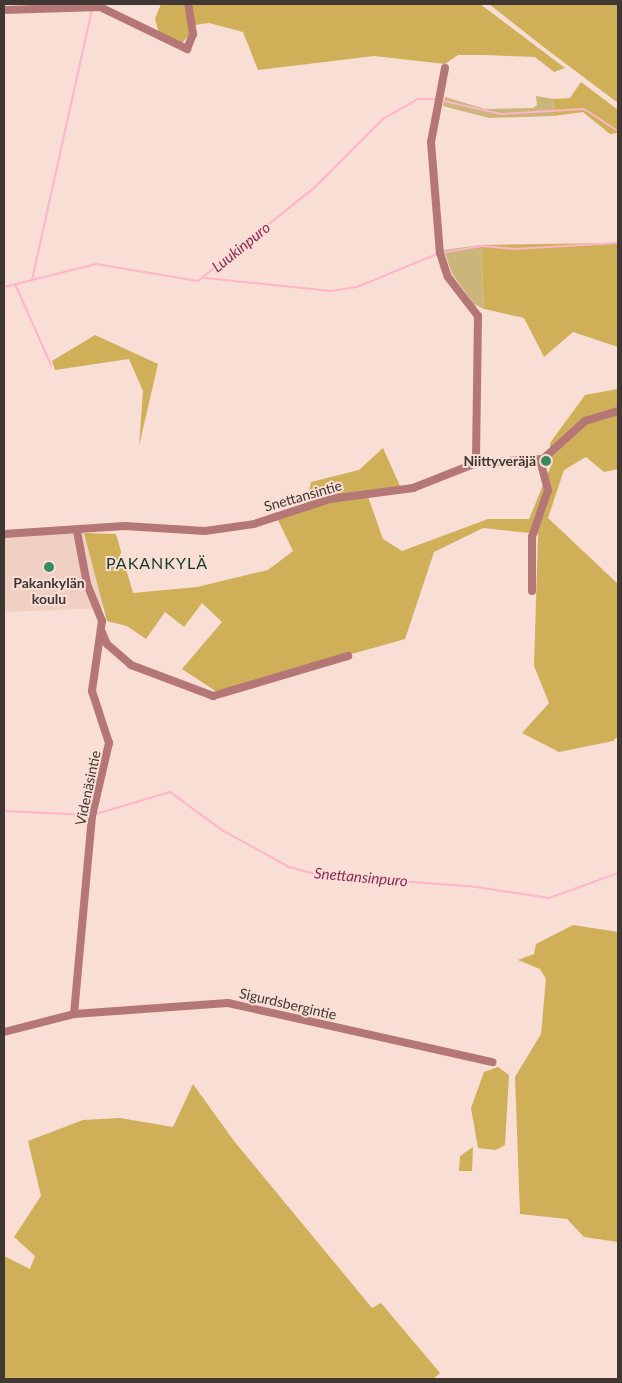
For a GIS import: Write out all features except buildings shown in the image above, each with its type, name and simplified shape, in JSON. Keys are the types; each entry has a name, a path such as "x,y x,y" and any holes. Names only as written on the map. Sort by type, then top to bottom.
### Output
{"street":[{"path":"4,10 100,7 187,49 193,34 188,4"},
{"path":"445,68 431,142 438,234 445,272 478,316 476,463"},
{"path":"532,591 532,536 548,490 540,460 585,421 618,411"},
{"name":"Snettansintie","path":"4,534 77,531 125,526 230,528 330,499 413,488 476,463 540,460"},
{"name":"Videnäsintie","path":"74,1014 92,816 109,743 92,691 101,630 77,531"},
{"path":"101,630 107,644 131,665 213,696 348,656"},
{"name":"Sigurdsbergintie","path":"74,1014 228,1004 493,1062"},
{"path":"4,1032 74,1014"}],"shaded area":[{"path":"161,4 186,4 190,34 182,43 159,33 155,19"},
{"path":"189,4 480,4 565,68 554,72 535,57 458,55 445,64 374,56 258,70 243,32 209,23 195,25"},
{"path":"489,4 618,4 618,103 541,45"},
{"path":"581,82 618,110 618,133 610,134 583,112 553,116 554,99 570,98"},
{"path":"536,96 554,99 553,116 489,118 443,106 445,97 485,109 533,108 537,105"},
{"path":"618,243 618,347 573,332 544,357 524,318 484,309 481,245"},
{"path":"481,245 484,309 474,304 452,274 444,250"},
{"path":"95,335 158,364 139,446 143,391 129,359 55,370 52,361"},
{"path":"618,389 618,469 604,472 586,457 564,470 548,518 618,584 618,736 613,741 559,752 522,733 549,703 534,666 538,534 483,528 434,552 405,639 217,692 182,669 222,622 202,603 184,627 165,612 146,639 127,626 107,621 84,533 116,534 133,593 197,587 268,570 293,551 278,520 305,511 311,482 359,470 383,448 400,486 366,491 383,539 402,551 488,519 529,519 551,466 550,443 585,395"},
{"name":"Pakankylän koulu","path":"84,533 105,608 4,612 4,536"},
{"path":"573,925 618,932 618,1242 584,1237 567,1219 520,1214 515,1077 541,1034 546,979 540,969 518,960 534,954 536,944"},
{"path":"498,1067 509,1075 505,1145 496,1150 478,1148 471,1108 484,1072"},
{"path":"193,1084 234,1141 372,1308 381,1303 440,1373 433,1379 4,1379 4,1256 30,1269 35,1256 14,1237 41,1196 28,1141 83,1120 120,1118 173,1127"},
{"path":"473,1147 472,1171 459,1171 460,1156"}],"waterway":[{"path":"32,280 92,10"},
{"name":"Luukinpuro","path":"4,287 96,264 198,281 316,186 383,119 418,99 437,99"},
{"name":"Luukinpuro","path":"440,100 500,114 584,109 618,131"},
{"path":"442,253 481,246 513,249 618,243"},
{"path":"205,278 331,291 357,287 437,254"},
{"path":"15,284 51,365"},
{"name":"Snettansinpuro","path":"96,814 170,792 222,830 289,867 318,875 476,887 549,898 618,873"},
{"name":"Snettansinpuro","path":"4,811 90,815"}],"place":[{"name":"Niittyveräjä","path":"546,461"},
{"name":"Pakankylän koulu","path":"49,567"}],"district":[{"name":"PAKANKYLÄ","path":"157,563"}]}
